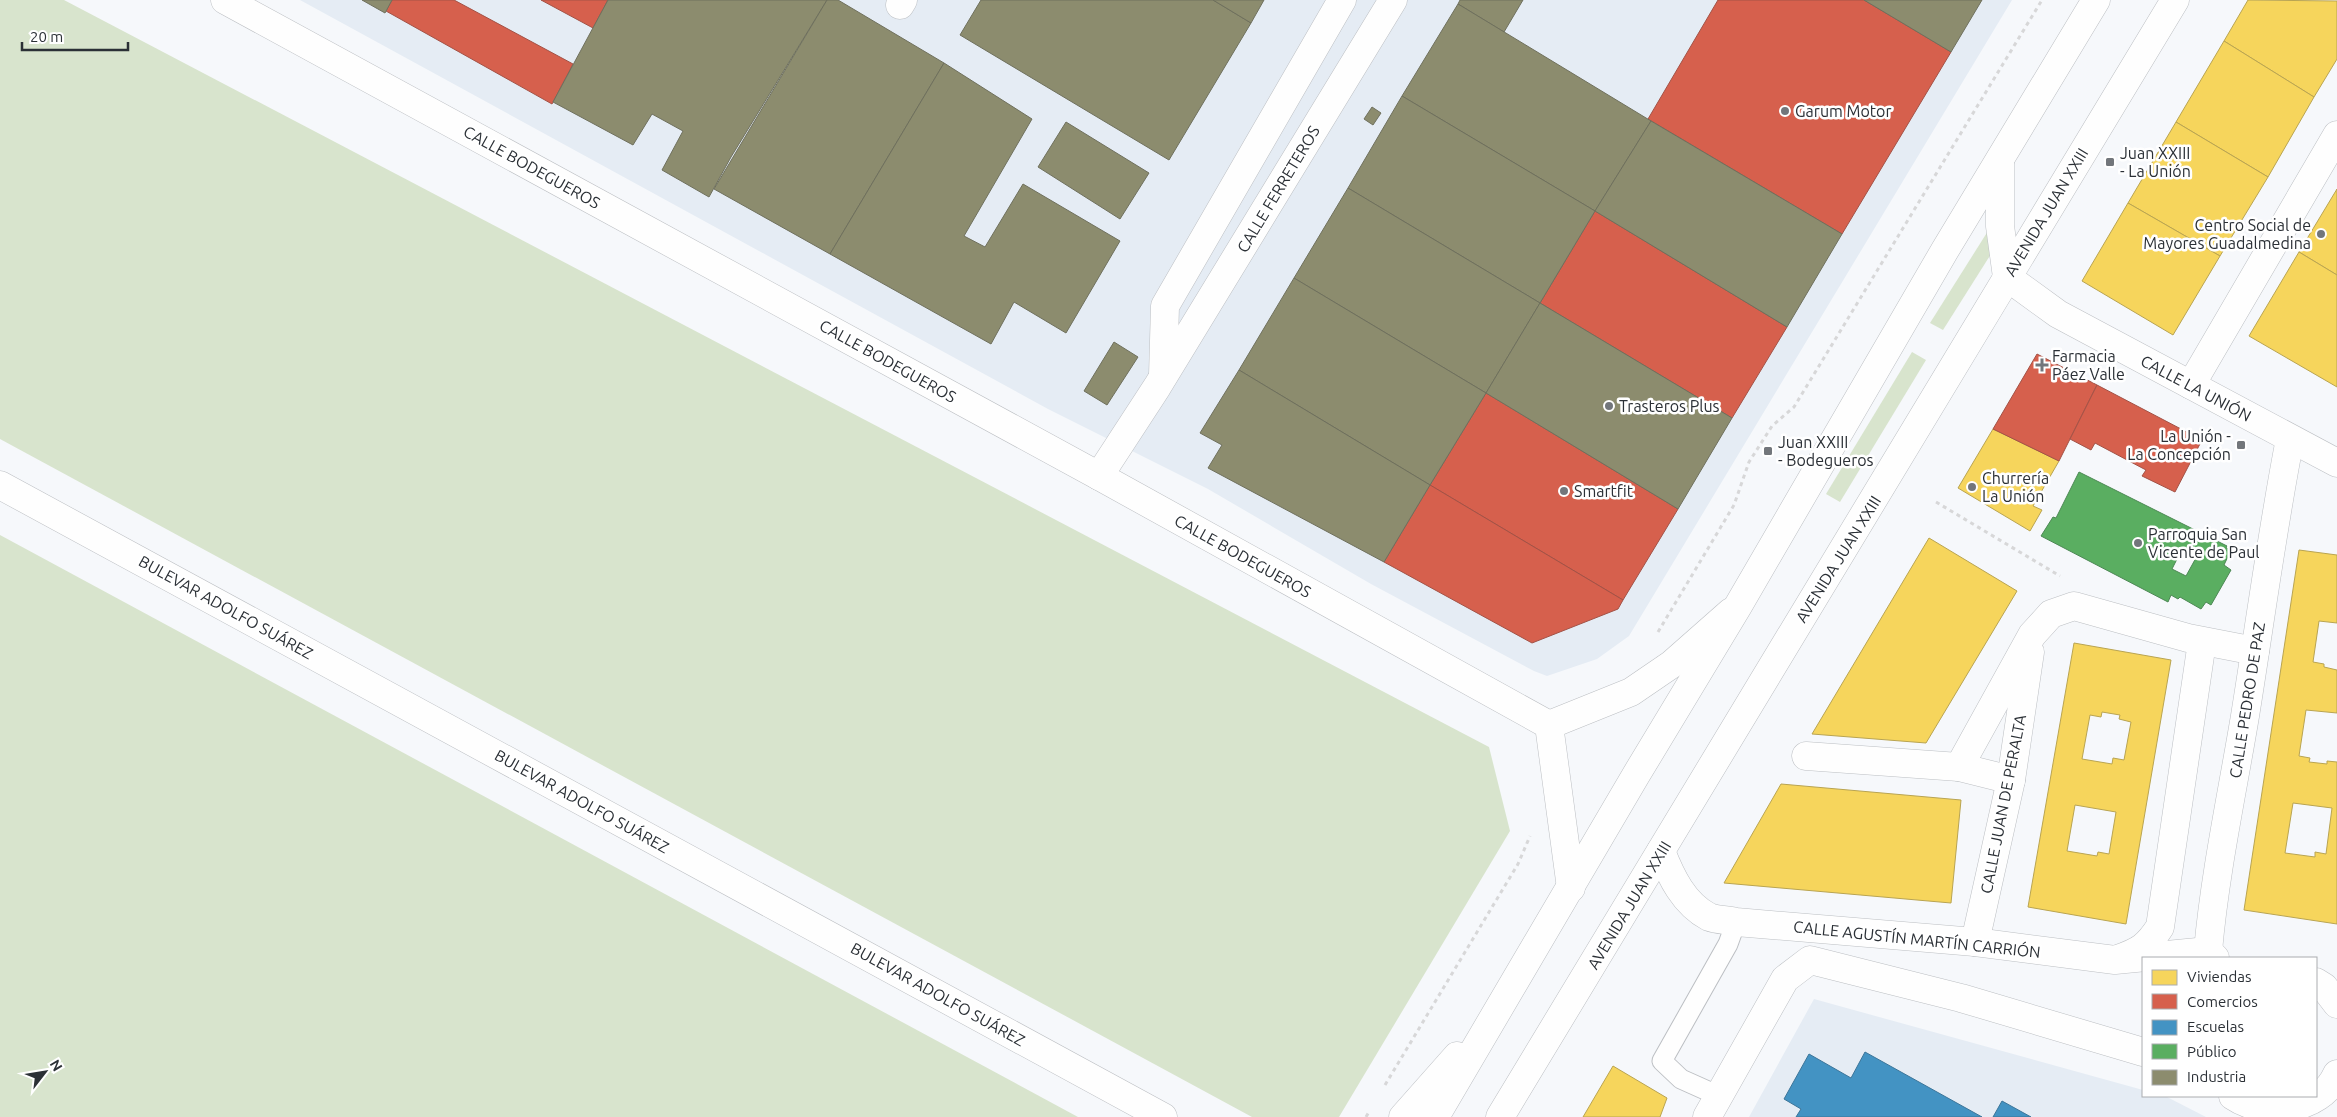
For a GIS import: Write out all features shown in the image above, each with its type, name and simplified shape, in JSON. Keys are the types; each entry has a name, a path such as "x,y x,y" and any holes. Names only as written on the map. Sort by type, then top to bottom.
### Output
{"street":[{"name":"CALLE BODEGUEROS","path":"225,0 1099,476 1549,725"},
{"path":"1163,378 1165,306 1342,0"},
{"name":"CALLE FERRETEROS","path":"1099,476 1163,378 1393,0"},
{"path":"1435,1117 2096,0"},
{"name":"AVENIDA JUAN XXIII","path":"1500,1117 2175,0"},
{"path":"2191,385 2337,135"},
{"path":"2000,160 2000,226 2007,277"},
{"name":"CALLE LA UNIÓN","path":"2007,277 2058,314 2337,463"},
{"name":"CALLE PEDRO DE PAZ","path":"2212,955 2212,904 2255,651 2276,512 2290,439"},
{"name":"BULEVAR ADOLFO SUÁREZ","path":"0,484 1164,1117"},
{"path":"1570,888 1549,725 1631,692 1672,664 1738,606"},
{"path":"2074,606 2202,642 2255,651"},
{"name":"CALLE JUAN DE PERALTA","path":"1959,767 2032,635 2051,614 2074,606"},
{"name":"CALLE JUAN DE PERALTA","path":"1975,942 2011,780 2032,635"},
{"path":"2115,960 2140,951 2151,942 2160,927 2202,642"},
{"path":"1806,756 1959,767 2011,780"},
{"name":"CALLE AGUSTÍN MARTÍN CARRIÓN","path":"1661,852 1669,873 1692,905 1711,918 1736,922 1975,942 2115,960 2142,959"},
{"name":"CALLE AGUSTÍN MARTÍN CARRIÓN","path":"2173,957 2212,955"},
{"name":"CALLE AGUSTÍN MARTÍN CARRIÓN","path":"1713,1107 1785,979 1810,960 1961,998 2142,1052"},
{"path":"2317,983 2324,987 2337,1004"},
{"path":"1403,1117 1497,1012"},
{"path":"2234,1097 2243,1104 2279,1113 2314,1109 2332,1086 2337,1074"}],"lane":[{"path":"1713,1107 1662,1061 1728,944 1736,922"}],"path":[{"path":"1655,636 1734,505 1754,455 1772,426 1794,407 2042,0"},
{"path":"1936,502 2061,576 2074,606"},
{"path":"1381,1092 1518,864 1530,833"},
{"path":"1366,1117 1371,1108"}],"shaded area":[{"path":"300,0 2012,0 1629,636 1597,659 1547,676 1534,671 1371,584 1208,489 1048,409"},
{"path":"1814,999 2142,1090 2142,1097 2167,1097 2206,1117 1749,1117"}],"green space":[{"path":"0,0 64,0 1489,747 1510,831 1339,1117 1252,1117 0,439"},
{"path":"1988,231 1991,254 1943,330 1930,323"},
{"path":"1912,352 1926,360 1840,502 1826,494"},
{"path":"0,535 1078,1117 0,1117"}],"building: Viviendas":[{"path":"2248,0 2337,1 2337,59 2314,97 2224,41"},
{"path":"2224,41 2314,97 2268,177 2176,122"},
{"path":"2176,122 2268,177 2220,256 2128,203"},
{"path":"2337,189 2337,275 2299,252"},
{"path":"2128,203 2220,256 2173,335 2082,281"},
{"path":"2299,252 2337,275 2337,387 2249,336"},
{"path":"1993,429 2059,461 2033,506 2042,510 2030,531 1958,488"},
{"path":"1929,538 2017,591 1926,743 1812,734"},
{"path":"2299,550 2337,555 2337,623 2319,621 2313,662 2324,664 2324,667 2337,670 2337,713 2306,710 2299,756 2310,758 2309,762 2327,764 2327,761 2337,762 2337,924 2244,910","holes":["2293,803 2332,808 2326,854 2315,852 2315,857 2285,853"]},
{"path":"2074,643 2171,660 2126,924 2028,907","holes":["2102,712 2120,715 2119,719 2131,722 2124,760 2113,758 2112,764 2082,759 2090,715 2101,717","2075,805 2116,812 2109,854 2098,852 2097,856 2067,851"]},
{"path":"1781,784 1961,800 1951,903 1724,883"},
{"path":"1613,1066 1667,1098 1660,1117 1583,1117"}],"building: Comercios":[{"path":"392,0 454,0 573,64 552,104 386,11"},
{"path":"541,0 608,0 593,28"},
{"name":"Garum Motor","path":"1718,0 1864,0 1951,52 1842,234 1648,119"},
{"path":"1595,211 1787,327 1732,418 1540,303"},
{"path":"2037,354 2097,385 2059,461 1993,429"},
{"path":"2097,385 2202,440 2175,492 2142,476 2146,470 2095,443 2091,450 2070,439"},
{"path":"1486,393 1678,509 1623,600 1430,485"},
{"path":"1430,485 1623,600 1618,609 1532,643 1384,562"}],"building: Escuelas":[{"path":"1865,1052 1982,1117 1796,1117 1801,1109 1784,1099 1809,1054 1851,1078"},
{"path":"2002,1101 2031,1117 1993,1117"}],"building: Público":[{"name":"Parroquia San Vicente de Paul","path":"2079,472 2227,546 2226,548 2231,550 2224,565 2231,570 2211,605 2206,602 2201,609 2180,597 2178,599 2171,595 2168,602 2041,536 2053,517 2056,518","holes":["2182,549 2197,556 2186,576 2172,569"]}],"building: Industria":[{"path":"362,0 392,0 385,13"},
{"path":"608,0 827,0 731,157 709,197 662,170 683,131 652,114 633,145 553,102"},
{"path":"827,0 838,0 944,63 830,254 714,189"},
{"path":"981,0 1213,0 1251,23 1169,160 960,35"},
{"path":"1213,0 1264,0 1251,23"},
{"path":"1460,0 1523,0 1504,32 1458,4"},
{"path":"1864,0 1982,0 1951,52"},
{"path":"1458,4 1651,121 1595,211 1402,96"},
{"path":"944,63 1032,119 964,236 985,247 1023,184 1120,241 1066,333 1014,302 991,344 830,254"},
{"path":"1402,96 1595,211 1540,303 1348,188"},
{"path":"1372,107 1381,113 1373,125 1364,119"},
{"path":"1651,121 1842,234 1787,327 1595,211"},
{"path":"1066,122 1149,173 1120,219 1038,167"},
{"path":"1348,188 1540,303 1486,393 1294,278"},
{"path":"1294,278 1486,393 1430,485 1239,370"},
{"path":"1540,303 1732,418 1678,509 1486,393"},
{"path":"1114,342 1138,357 1107,405 1084,391"},
{"path":"1239,370 1430,485 1384,562 1208,468 1222,445 1200,433"}],"place":[{"name":"Garum Motor","path":"1785,111"},
{"name":"Juan XXIII - La Unión","path":"2110,162"},
{"name":"Centro Social de Mayores Guadalmedina","path":"2321,234"},
{"name":"Farmacia Páez Valle","path":"2042,365"},
{"name":"Trasteros Plus","path":"1609,406"},
{"name":"La Unión - La Concepción","path":"2241,445"},
{"name":"Juan XXIII - Bodegueros","path":"1768,451"},
{"name":"Churrería La Unión","path":"1972,487"},
{"name":"Smartfit","path":"1564,491"},
{"name":"Parroquia San Vicente de Paul","path":"2138,543"}]}
